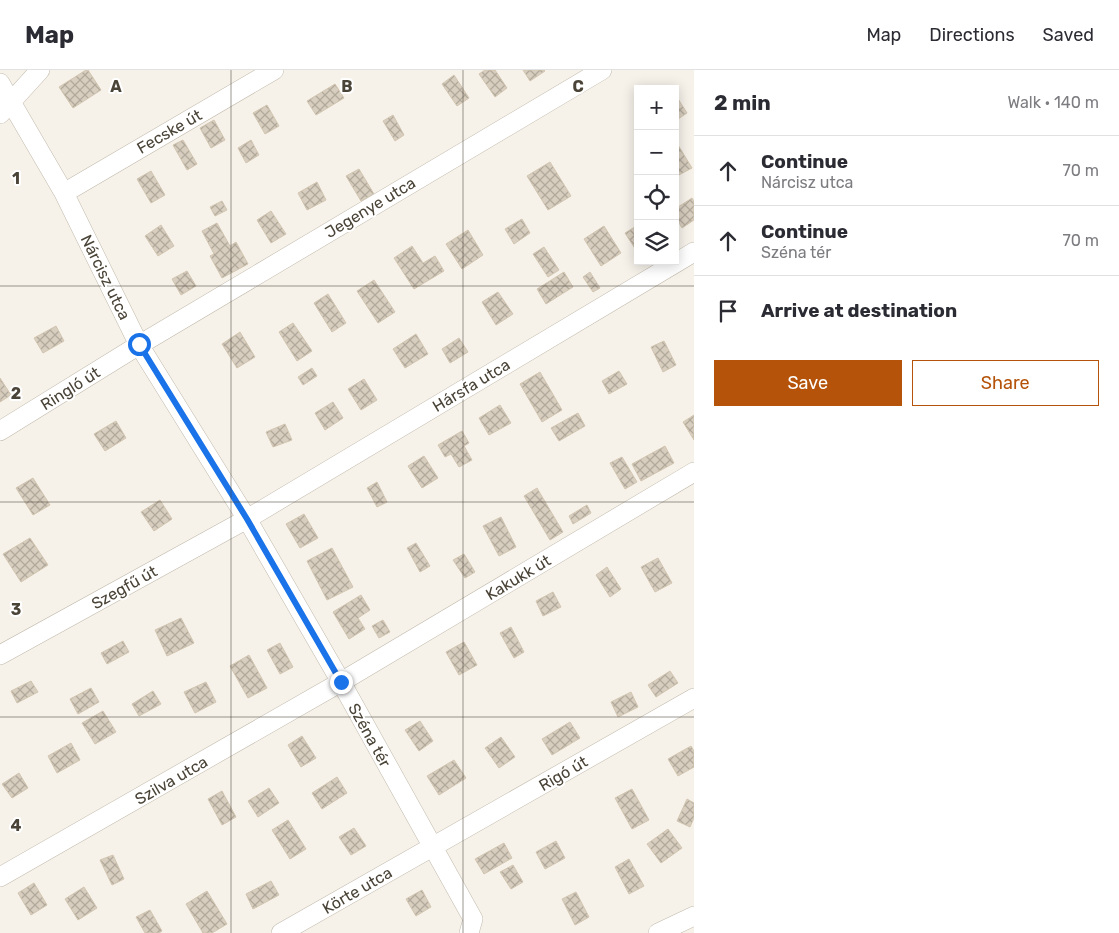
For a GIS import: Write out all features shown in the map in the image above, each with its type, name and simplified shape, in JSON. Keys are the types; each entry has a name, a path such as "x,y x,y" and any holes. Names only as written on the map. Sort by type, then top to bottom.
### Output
{"street":[{"path":"5,108 40,70"},
{"name":"Fecske út","path":"64,193 274,70"},
{"name":"Jegenye utca","path":"139,344 602,70"},
{"name":"Nárcisz utca","path":"0,83 5,108 64,193 139,344 247,519"},
{"name":"Hársfa utca","path":"247,519 694,252"},
{"name":"Ringló út","path":"0,431 139,344"},
{"name":"Kakukk út","path":"341,682 694,472"},
{"name":"Szegfű út","path":"0,655 247,519"},
{"name":"Széna tér","path":"247,519 341,682 432,847"},
{"name":"Szilva utca","path":"0,877 341,682"},
{"name":"Rigó út","path":"432,847 694,698"},
{"path":"432,847 473,919 469,933"},
{"name":"Körte utca","path":"281,933 432,847"},
{"path":"658,933 694,916"}],"building":[{"path":"88,70 101,90 73,108 59,87"},
{"path":"485,70 495,70 507,88 495,97 479,74"},
{"path":"523,70 544,70 545,71 530,81"},
{"path":"454,75 469,98 457,106 442,84"},
{"path":"335,84 344,98 316,115 307,101"},
{"path":"679,100 687,113 679,118"},
{"path":"267,105 279,126 265,134 253,113"},
{"path":"393,115 404,135 395,141 383,121"},
{"path":"214,120 225,140 211,148 200,128"},
{"path":"183,140 197,164 187,170 173,145"},
{"path":"251,140 259,155 246,163 238,148"},
{"path":"679,147 692,168 679,175"},
{"path":"550,162 571,196 548,210 527,176"},
{"path":"359,169 374,194 361,201 346,176"},
{"path":"151,171 165,195 151,203 137,179"},
{"path":"317,182 326,200 307,210 298,193"},
{"path":"692,198 694,201 694,220 682,228 679,223 679,206"},
{"path":"222,201 227,210 215,216 210,207"},
{"path":"271,211 286,234 271,243 257,220"},
{"path":"522,219 530,233 514,244 505,229"},
{"path":"217,223 230,246 236,242 248,264 222,278 210,256 214,254 202,231"},
{"path":"161,225 174,246 158,256 145,236"},
{"path":"604,226 621,253 601,266 584,239"},
{"path":"634,227 634,247 625,233"},
{"path":"468,230 483,255 462,269 446,244"},
{"path":"412,246 423,263 435,256 444,271 414,289 394,258"},
{"path":"544,247 559,270 548,277 533,254"},
{"path":"187,271 196,286 181,295 172,279"},
{"path":"564,272 573,287 546,304 537,289"},
{"path":"590,272 600,288 593,292 583,277"},
{"path":"374,280 395,312 378,323 357,291"},
{"path":"498,292 513,314 496,325 482,302"},
{"path":"328,294 346,323 332,332 314,303"},
{"path":"293,323 312,351 297,361 279,332"},
{"path":"56,326 64,341 43,353 34,338"},
{"path":"240,332 255,357 237,368 222,344"},
{"path":"416,334 428,354 405,368 393,349"},
{"path":"459,338 468,352 450,363 442,349"},
{"path":"664,341 676,365 663,372 651,347"},
{"path":"312,368 317,376 303,385 298,377"},
{"path":"619,371 627,384 609,394 602,381"},
{"path":"540,372 562,410 542,422 520,384"},
{"path":"0,378 11,395 0,402"},
{"path":"364,379 377,400 361,410 348,389"},
{"path":"333,402 343,418 325,430 315,413"},
{"path":"500,405 511,423 489,435 479,418"},
{"path":"578,413 585,426 559,441 551,428"},
{"path":"694,415 694,440 683,422"},
{"path":"116,421 126,438 105,451 94,434"},
{"path":"285,424 292,440 273,447 266,432"},
{"path":"462,431 469,443 464,446 472,460 459,467 451,454 445,457 438,445"},
{"path":"665,446 674,463 641,481 632,464"},
{"path":"424,456 438,478 422,488 408,466"},
{"path":"622,457 637,482 625,489 610,463"},
{"path":"33,478 50,505 33,515 16,488"},
{"path":"377,482 387,502 377,507 367,488"},
{"path":"537,488 563,532 550,540 524,496"},
{"path":"160,500 172,519 154,531 141,512"},
{"path":"587,505 591,513 573,524 569,516"},
{"path":"304,514 318,538 300,548 286,524"},
{"path":"501,517 516,547 499,556 483,526"},
{"path":"30,538 48,565 21,582 3,554"},
{"path":"416,543 430,566 420,572 407,548"},
{"path":"332,548 353,587 327,600 307,561"},
{"path":"464,554 475,572 465,578 453,560"},
{"path":"658,558 672,583 655,592 641,567"},
{"path":"607,567 621,589 610,597 596,575"},
{"path":"553,592 561,607 543,616 536,601"},
{"path":"361,595 370,610 358,618 365,629 349,639 333,612"},
{"path":"181,618 194,643 167,656 155,630"},
{"path":"383,620 390,632 379,638 372,626"},
{"path":"511,627 524,652 514,658 500,633"},
{"path":"123,641 129,652 107,664 101,653"},
{"path":"464,642 477,665 459,675 446,652"},
{"path":"280,643 293,667 280,674 267,650"},
{"path":"249,655 267,688 248,698 230,666"},
{"path":"670,671 678,683 656,697 648,685"},
{"path":"31,681 38,692 17,703 11,691"},
{"path":"206,682 216,702 195,713 184,692"},
{"path":"91,688 99,702 78,714 70,699"},
{"path":"153,691 161,704 139,716 132,704"},
{"path":"631,692 638,707 618,717 611,702"},
{"path":"103,711 116,732 95,744 82,723"},
{"path":"420,721 433,741 419,751 405,730"},
{"path":"570,722 580,738 552,755 542,739"},
{"path":"302,736 316,758 301,767 288,745"},
{"path":"501,737 515,757 499,768 485,748"},
{"path":"71,743 80,760 57,773 48,756"},
{"path":"691,746 694,751 694,767 678,776 668,759"},
{"path":"454,760 466,778 439,795 427,776"},
{"path":"19,773 28,788 12,798 2,784"},
{"path":"337,777 347,793 322,809 312,793"},
{"path":"269,788 279,803 258,817 248,801"},
{"path":"632,789 649,820 632,829 615,798"},
{"path":"222,791 236,817 222,825 208,799"},
{"path":"687,799 694,803 694,818 690,827 677,821"},
{"path":"288,820 306,849 290,859 272,830"},
{"path":"354,828 366,846 351,855 339,837"},
{"path":"668,829 682,848 661,863 647,844"},
{"path":"556,841 565,858 545,869 536,852"},
{"path":"504,843 512,858 484,874 475,859"},
{"path":"113,855 124,879 112,885 100,860"},
{"path":"629,859 644,886 629,894 615,867"},
{"path":"513,865 523,882 511,889 500,872"},
{"path":"271,881 279,895 253,909 246,894"},
{"path":"34,883 47,905 31,915 18,893"},
{"path":"84,887 97,908 78,920 65,899"},
{"path":"422,890 431,907 416,916 406,899"},
{"path":"207,891 227,924 212,933 203,933 186,904"},
{"path":"576,892 589,917 575,925 562,899"},
{"path":"150,910 162,931 159,933 145,933 136,917"}],"route":[{"path":"139,344 247,519 341,682"}]}
